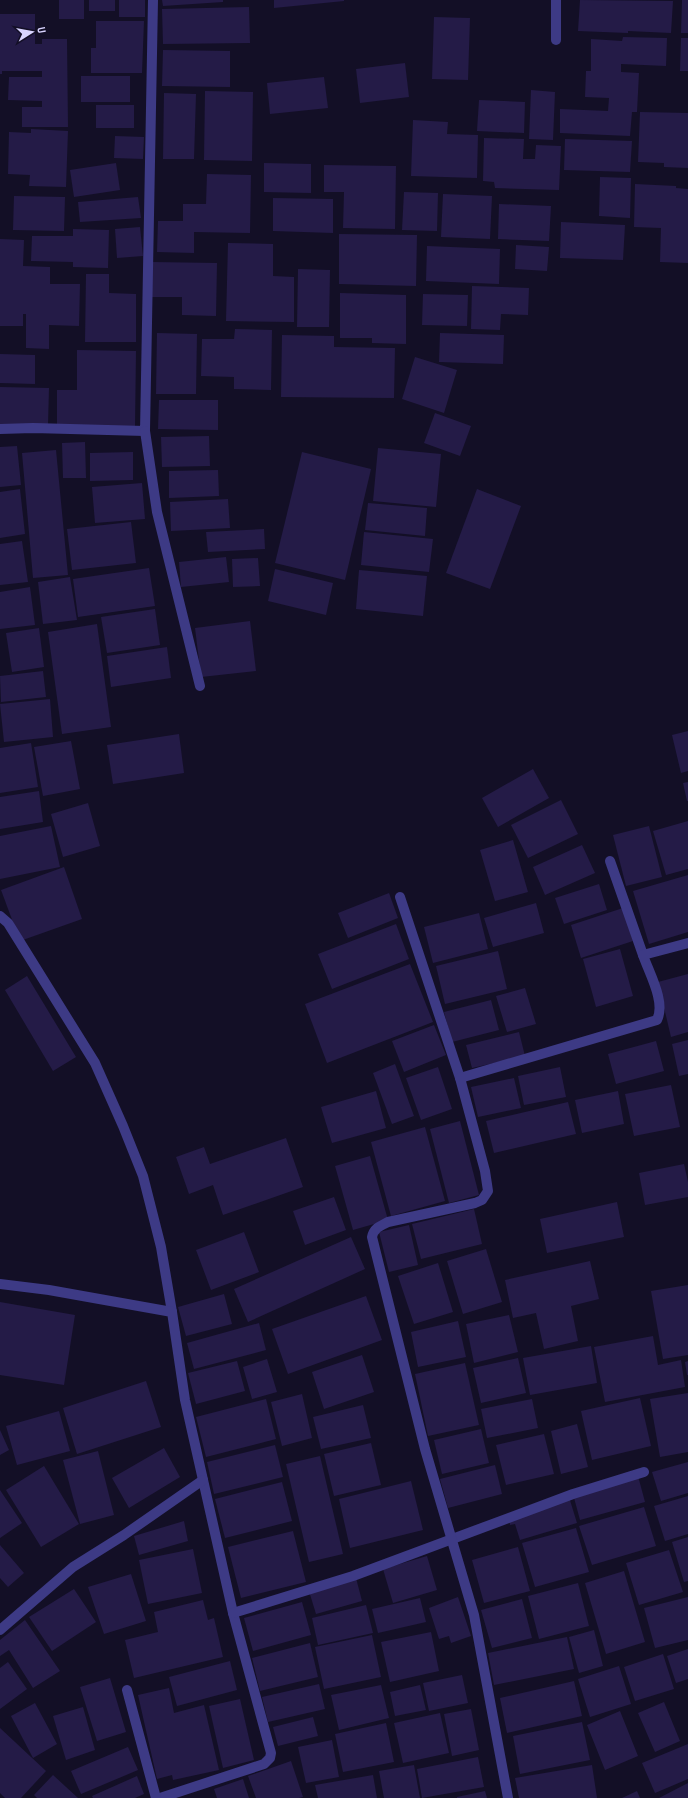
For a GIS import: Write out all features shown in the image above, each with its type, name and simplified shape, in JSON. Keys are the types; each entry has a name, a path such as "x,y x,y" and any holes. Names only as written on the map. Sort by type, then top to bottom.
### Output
{"street":[{"path":"153,0 146,431 157,512 200,686"},
{"path":"556,0 556,40"},
{"path":"0,429 33,428 146,431"},
{"path":"460,1078 657,1020 660,1013 661,1004 610,861"},
{"path":"400,897 460,1078 485,1171 488,1191 482,1200 475,1203 388,1222 376,1228 372,1237 425,1449 474,1615 508,1798"},
{"path":"0,916 8,923 96,1063 143,1176 161,1248 185,1400 233,1613 269,1746 270,1758 264,1764 160,1798"},
{"path":"643,955 688,943"},
{"path":"0,1284 49,1290 172,1312"},
{"path":"233,1613 352,1576 573,1494 644,1472"},
{"path":"0,1630 73,1567 124,1535 203,1480"},
{"path":"127,1690 156,1798"}],"building":[{"path":"59,0 84,0 84,19 59,19"},
{"path":"89,0 115,0 115,11 89,11"},
{"path":"119,0 145,0 145,17 119,17"},
{"path":"162,0 223,0 223,2 163,6"},
{"path":"274,0 344,0 344,1 274,8"},
{"path":"580,0 673,1 671,33 578,31"},
{"path":"682,0 688,0 688,33 681,33"},
{"path":"249,7 250,43 163,44 162,9"},
{"path":"0,14 35,14 35,44 42,44 42,39 67,39 68,127 22,127 22,107 42,107 42,101 8,100 9,77 42,77 42,71 2,71 2,74 0,74"},
{"path":"434,17 470,18 468,80 432,79"},
{"path":"96,21 144,21 142,73 91,73 91,48 96,48"},
{"path":"623,37 667,38 666,66 621,64 621,72 639,73 637,112 632,112 630,136 560,133 560,109 608,111 609,98 585,97 586,71 591,71 591,39 622,41"},
{"path":"681,38 688,38 688,71 680,71"},
{"path":"163,50 230,51 230,87 162,86"},
{"path":"405,63 409,97 360,103 356,69"},
{"path":"81,76 130,76 130,102 81,102"},
{"path":"324,77 328,108 270,114 267,83"},
{"path":"531,90 555,92 553,140 529,139"},
{"path":"205,91 253,92 252,161 204,160"},
{"path":"164,93 196,94 194,159 163,159"},
{"path":"479,100 525,102 524,133 477,131"},
{"path":"96,105 134,105 134,128 96,128"},
{"path":"640,112 688,113 688,168 664,167 664,163 638,162"},
{"path":"413,120 448,122 447,134 478,135 477,178 411,176"},
{"path":"31,129 68,131 66,187 29,186 30,175 8,174 9,132 31,133"},
{"path":"115,136 144,137 143,159 114,158"},
{"path":"484,138 524,139 523,159 535,159 536,145 561,146 559,190 495,188 494,182 483,181"},
{"path":"565,139 632,141 630,172 564,170"},
{"path":"116,163 120,190 74,197 70,170"},
{"path":"264,163 311,164 311,193 264,192"},
{"path":"324,165 396,166 395,229 343,228 344,192 324,192"},
{"path":"207,174 251,175 250,233 194,232 194,253 157,252 158,221 183,221 183,204 206,204"},
{"path":"600,177 631,178 630,218 599,216"},
{"path":"635,184 676,186 676,188 688,189 688,263 660,262 661,228 634,227"},
{"path":"404,192 438,193 437,231 402,230"},
{"path":"443,194 492,196 490,239 441,237"},
{"path":"14,196 65,197 64,231 13,230"},
{"path":"138,197 141,218 80,222 78,202"},
{"path":"273,198 333,199 333,233 273,231"},
{"path":"499,204 551,206 549,241 498,239"},
{"path":"561,222 625,225 623,260 560,258"},
{"path":"140,227 143,256 117,258 115,229"},
{"path":"73,229 109,230 108,268 73,267 73,262 31,261 32,236 73,236"},
{"path":"339,234 417,235 416,286 339,284"},
{"path":"0,239 24,240 23,266 50,267 50,284 80,284 79,326 49,325 49,349 26,348 26,314 23,314 23,326 0,326"},
{"path":"228,243 273,244 273,276 294,277 294,322 226,321"},
{"path":"516,245 549,247 547,271 515,269"},
{"path":"427,246 500,249 499,284 426,281"},
{"path":"152,262 217,263 216,316 182,315 182,297 151,297"},
{"path":"298,269 330,270 329,327 297,327"},
{"path":"86,274 109,274 109,293 136,294 136,342 85,342"},
{"path":"472,286 529,288 528,315 501,314 500,330 471,329"},
{"path":"340,293 406,295 406,344 372,343 372,338 340,338"},
{"path":"423,294 468,295 467,326 422,325"},
{"path":"235,329 272,330 271,390 234,389 234,377 201,376 202,339 234,339"},
{"path":"157,333 197,334 196,394 156,394"},
{"path":"440,333 504,335 503,364 439,362"},
{"path":"282,335 334,336 334,347 395,348 394,398 281,397"},
{"path":"77,350 136,351 135,427 57,426 57,390 77,390"},
{"path":"0,354 35,355 35,384 0,383"},
{"path":"415,357 457,370 444,413 402,399"},
{"path":"0,387 49,388 48,425 0,424"},
{"path":"159,400 218,400 218,430 158,429"},
{"path":"435,413 471,426 460,456 424,443"},
{"path":"209,436 210,466 162,467 161,437"},
{"path":"85,442 86,478 63,478 62,443"},
{"path":"17,446 21,485 0,487 0,447"},
{"path":"378,448 441,454 436,507 373,501"},
{"path":"56,450 68,575 33,578 22,453"},
{"path":"133,452 133,480 90,481 90,453"},
{"path":"302,452 371,469 345,580 275,563"},
{"path":"218,470 219,496 169,498 169,471"},
{"path":"142,483 145,519 95,523 92,487"},
{"path":"20,489 25,534 0,538 0,492"},
{"path":"477,489 521,506 490,589 446,573"},
{"path":"228,499 230,528 171,531 170,502"},
{"path":"368,503 427,508 425,536 365,530"},
{"path":"131,522 136,563 72,570 67,529"},
{"path":"264,529 265,549 208,552 206,532"},
{"path":"364,532 433,539 429,572 361,565"},
{"path":"22,541 28,582 0,585 0,544"},
{"path":"226,557 229,582 181,587 179,562"},
{"path":"258,558 260,586 233,587 232,559"},
{"path":"149,568 155,606 78,617 73,579"},
{"path":"275,569 333,583 326,615 268,601"},
{"path":"359,570 427,576 423,616 356,609"},
{"path":"70,577 77,620 43,624 38,582"},
{"path":"30,587 35,625 0,629 0,592"},
{"path":"155,609 160,645 107,653 101,617"},
{"path":"250,621 256,671 201,677 195,628"},
{"path":"97,624 111,727 62,734 48,632"},
{"path":"39,628 44,667 12,672 6,633"},
{"path":"167,647 171,678 111,687 107,656"},
{"path":"43,671 46,697 1,702 0,676"},
{"path":"50,699 53,737 4,742 0,704"},
{"path":"688,731 688,771 681,773 672,735"},
{"path":"179,734 184,773 113,784 107,745"},
{"path":"71,741 80,789 43,796 34,747"},
{"path":"31,743 38,787 0,793 0,748"},
{"path":"533,769 549,798 498,827 482,798"},
{"path":"688,782 688,801 687,801 683,783"},
{"path":"39,791 43,822 0,829 0,797"},
{"path":"561,800 578,834 528,858 511,825"},
{"path":"88,803 100,846 63,857 51,814"},
{"path":"688,821 688,869 666,875 653,831"},
{"path":"51,826 60,867 0,879 0,836"},
{"path":"649,826 662,877 626,886 613,835"},
{"path":"513,840 528,892 495,901 480,850"},
{"path":"582,845 595,873 545,895 533,867"},
{"path":"64,867 82,919 20,941 1,890"},
{"path":"688,875 688,932 649,944 633,891"},
{"path":"599,884 607,910 564,924 555,898"},
{"path":"389,893 398,918 348,938 338,913"},
{"path":"536,903 544,933 493,947 484,918"},
{"path":"623,908 633,941 581,958 571,925"},
{"path":"479,913 488,949 433,963 424,927"},
{"path":"396,924 409,959 332,989 318,954"},
{"path":"620,949 633,996 596,1007 583,959"},
{"path":"498,951 507,989 445,1004 436,966"},
{"path":"410,964 433,1022 327,1063 305,1004"},
{"path":"688,974 688,1032 671,1037 658,982"},
{"path":"27,976 76,1057 53,1071 5,990"},
{"path":"525,988 536,1024 507,1032 496,996"},
{"path":"491,1000 499,1030 452,1042 444,1012"},
{"path":"434,1025 446,1055 404,1072 392,1041"},
{"path":"519,1032 525,1056 472,1068 466,1045"},
{"path":"688,1040 688,1074 679,1076 672,1044"},
{"path":"656,1041 664,1071 616,1084 608,1054"},
{"path":"395,1064 414,1116 392,1124 373,1073"},
{"path":"438,1067 452,1109 421,1120 406,1078"},
{"path":"560,1067 566,1097 524,1105 518,1076"},
{"path":"514,1078 521,1108 478,1117 471,1087"},
{"path":"671,1085 680,1127 634,1136 625,1094"},
{"path":"376,1091 386,1128 332,1143 321,1107"},
{"path":"618,1091 624,1124 582,1133 575,1100"},
{"path":"568,1102 576,1134 494,1153 486,1121"},
{"path":"460,1121 479,1195 449,1203 430,1129"},
{"path":"425,1127 445,1201 391,1216 371,1142"},
{"path":"286,1138 303,1187 223,1215 213,1185 189,1194 176,1157 204,1147 210,1164"},
{"path":"370,1156 388,1220 353,1230 335,1166"},
{"path":"684,1164 688,1182 688,1197 645,1205 639,1173"},
{"path":"334,1197 346,1230 305,1245 293,1211"},
{"path":"617,1202 624,1237 547,1253 540,1219"},
{"path":"474,1209 482,1244 421,1259 412,1224"},
{"path":"409,1225 418,1265 389,1272 379,1232"},
{"path":"244,1232 259,1272 211,1290 196,1250"},
{"path":"351,1237 365,1269 248,1322 234,1289"},
{"path":"486,1249 502,1302 463,1314 447,1261"},
{"path":"590,1261 599,1299 571,1306 578,1341 544,1349 536,1313 513,1318 505,1280"},
{"path":"438,1263 453,1312 414,1324 398,1276"},
{"path":"688,1285 688,1355 663,1359 651,1291"},
{"path":"224,1294 232,1324 186,1336 178,1307"},
{"path":"366,1296 382,1340 288,1374 272,1329"},
{"path":"0,1302 75,1315 64,1385 0,1375"},
{"path":"509,1315 518,1352 474,1363 466,1324"},
{"path":"458,1321 466,1357 418,1367 411,1332"},
{"path":"259,1323 266,1350 194,1369 187,1343"},
{"path":"653,1336 658,1365 681,1360 685,1387 605,1402 594,1347"},
{"path":"591,1346 597,1383 530,1395 523,1358"},
{"path":"362,1355 374,1392 324,1409 312,1372"},
{"path":"518,1358 526,1393 481,1403 473,1368"},
{"path":"267,1359 277,1392 252,1399 243,1367"},
{"path":"237,1361 245,1391 196,1404 188,1373"},
{"path":"688,1361 688,1375 687,1375 685,1362"},
{"path":"465,1363 479,1425 428,1436 415,1374"},
{"path":"146,1381 161,1427 77,1454 63,1408"},
{"path":"688,1393 688,1452 660,1457 650,1399"},
{"path":"302,1394 312,1438 282,1446 271,1402"},
{"path":"640,1398 651,1446 592,1460 581,1411"},
{"path":"266,1399 276,1439 206,1457 196,1417"},
{"path":"532,1399 538,1428 487,1438 481,1409"},
{"path":"363,1405 371,1438 321,1449 313,1417"},
{"path":"59,1411 70,1451 17,1465 6,1426"},
{"path":"577,1424 588,1467 561,1474 551,1431"},
{"path":"481,1429 489,1463 442,1474 434,1440"},
{"path":"0,1430 9,1450 0,1455"},
{"path":"544,1434 554,1474 506,1485 496,1445"},
{"path":"371,1443 381,1485 334,1496 324,1454"},
{"path":"275,1445 283,1477 214,1494 207,1462"},
{"path":"164,1448 180,1477 129,1508 112,1478"},
{"path":"98,1451 114,1515 80,1524 63,1460"},
{"path":"320,1456 343,1554 309,1562 286,1464"},
{"path":"688,1462 688,1493 661,1501 652,1472"},
{"path":"495,1465 502,1494 448,1508 440,1479"},
{"path":"44,1466 79,1524 41,1547 6,1490"},
{"path":"638,1476 645,1502 580,1520 573,1494"},
{"path":"411,1481 423,1530 350,1548 339,1499"},
{"path":"282,1482 292,1521 225,1538 215,1499"},
{"path":"0,1490 22,1523 0,1538"},
{"path":"688,1496 688,1534 665,1541 654,1506"},
{"path":"569,1497 577,1523 520,1540 515,1524 510,1525 509,1520"},
{"path":"644,1507 656,1546 592,1565 579,1526"},
{"path":"184,1521 188,1541 139,1555 134,1536"},
{"path":"576,1528 589,1572 535,1587 522,1543"},
{"path":"293,1531 306,1582 241,1598 228,1547"},
{"path":"688,1537 688,1581 684,1582 672,1542"},
{"path":"0,1545 24,1573 8,1587 0,1578"},
{"path":"518,1547 530,1591 484,1603 472,1560"},
{"path":"193,1549 202,1593 148,1604 139,1560"},
{"path":"669,1550 683,1592 639,1605 626,1563"},
{"path":"427,1556 437,1590 393,1603 383,1569"},
{"path":"624,1571 645,1642 606,1654 585,1583"},
{"path":"131,1574 146,1621 104,1634 88,1587"},
{"path":"356,1578 362,1601 316,1614 309,1591"},
{"path":"578,1583 589,1626 539,1639 528,1596"},
{"path":"74,1589 96,1622 52,1651 29,1617"},
{"path":"458,1597 471,1636 451,1643 449,1636 439,1639 429,1608"},
{"path":"688,1597 688,1640 655,1648 644,1608"},
{"path":"420,1598 426,1622 378,1633 372,1609"},
{"path":"522,1599 532,1638 492,1648 481,1610"},
{"path":"203,1600 208,1620 214,1618 223,1657 134,1678 125,1640 158,1632 154,1612"},
{"path":"302,1602 311,1635 253,1651 244,1618"},
{"path":"366,1605 373,1633 318,1645 312,1618"},
{"path":"25,1620 60,1671 33,1688 9,1650 0,1656 0,1640"},
{"path":"594,1630 603,1666 579,1673 569,1637"},
{"path":"431,1632 439,1671 390,1682 381,1642"},
{"path":"372,1635 381,1677 324,1689 315,1647"},
{"path":"567,1637 574,1669 494,1685 488,1653"},
{"path":"310,1643 318,1677 260,1691 252,1658"},
{"path":"688,1649 688,1679 676,1683 667,1656"},
{"path":"663,1654 674,1689 635,1701 624,1667"},
{"path":"230,1661 237,1690 177,1706 169,1677"},
{"path":"8,1662 27,1689 0,1709 0,1668"},
{"path":"619,1666 631,1704 590,1717 578,1679"},
{"path":"462,1675 468,1703 429,1711 423,1683"},
{"path":"110,1678 126,1732 97,1741 80,1687"},
{"path":"574,1681 582,1716 507,1733 500,1698"},
{"path":"319,1684 325,1709 268,1722 262,1697"},
{"path":"381,1685 389,1718 339,1730 331,1695"},
{"path":"420,1685 426,1710 395,1716 390,1692"},
{"path":"169,1688 174,1713 204,1705 219,1770 173,1780 172,1775 157,1779 138,1695"},
{"path":"240,1699 254,1760 223,1768 209,1706"},
{"path":"664,1702 680,1741 655,1752 638,1713"},
{"path":"35,1703 57,1744 33,1758 11,1716"},
{"path":"83,1707 95,1750 66,1760 53,1716"},
{"path":"471,1709 479,1750 452,1756 444,1714"},
{"path":"620,1711 638,1756 605,1770 587,1725"},
{"path":"440,1713 449,1753 403,1763 394,1723"},
{"path":"313,1717 318,1736 278,1746 273,1727"},
{"path":"582,1722 590,1760 520,1774 513,1736"},
{"path":"386,1723 394,1762 343,1772 335,1734"},
{"path":"0,1728 46,1771 21,1798 5,1798 0,1793"},
{"path":"332,1740 339,1777 306,1783 298,1747"},
{"path":"688,1744 688,1779 655,1793 642,1763"},
{"path":"128,1747 138,1770 81,1794 71,1771"},
{"path":"478,1757 484,1787 422,1798 417,1769"},
{"path":"291,1761 303,1797 256,1798 248,1776"},
{"path":"414,1765 420,1798 384,1798 379,1771"},
{"path":"592,1765 597,1798 519,1798 515,1778"},
{"path":"53,1775 78,1798 37,1798 34,1795"},
{"path":"373,1775 377,1798 318,1798 315,1785"},
{"path":"137,1776 144,1794 135,1798 93,1798 92,1796"},
{"path":"243,1779 249,1798 217,1798 214,1789"},
{"path":"688,1783 688,1798 659,1798"},
{"path":"485,1791 487,1798 457,1798 457,1797"},
{"path":"637,1791 640,1798 622,1798"}]}
